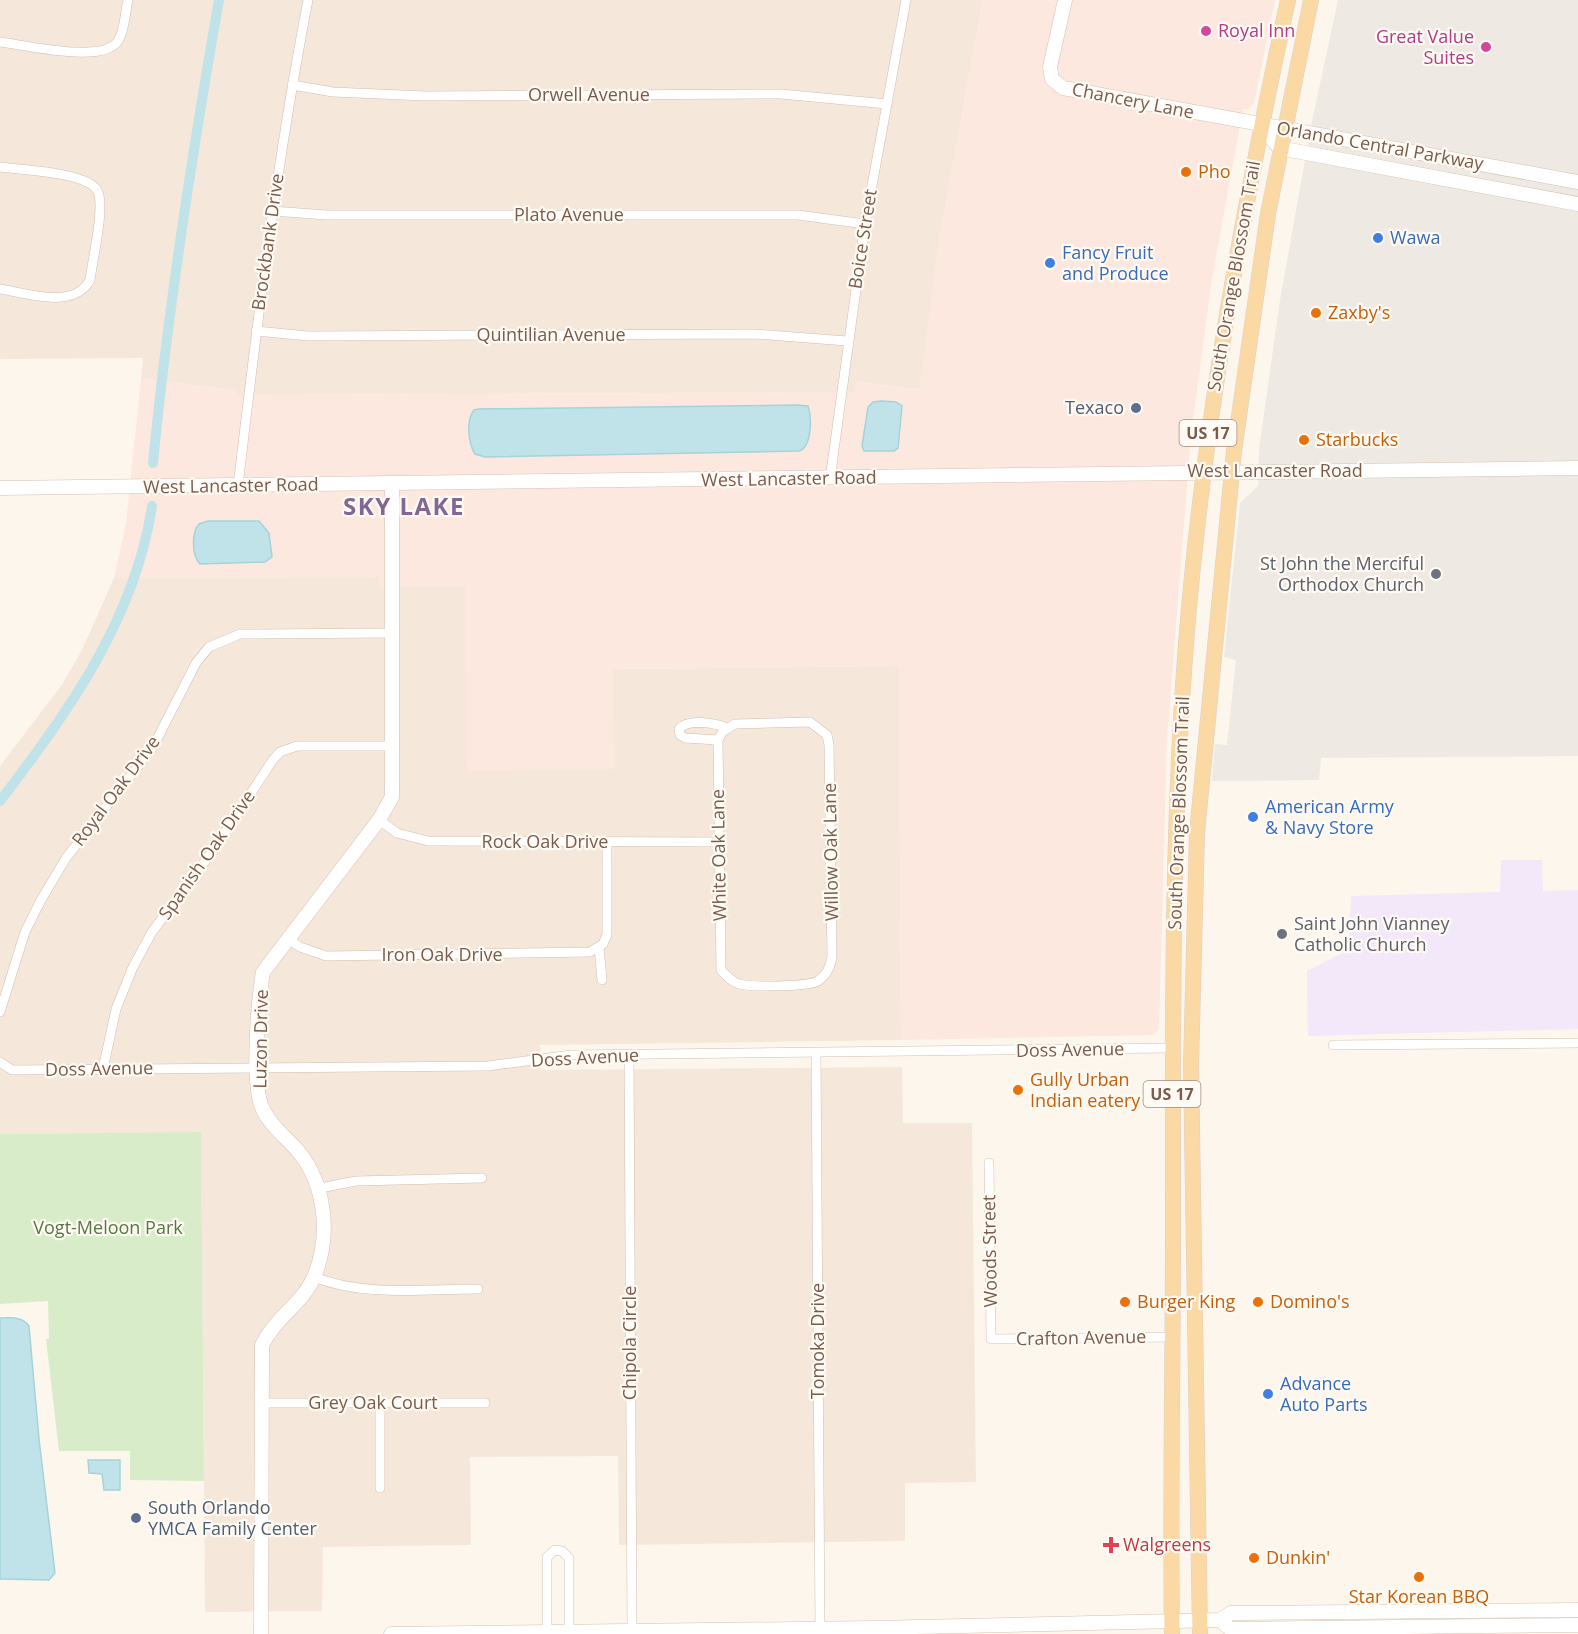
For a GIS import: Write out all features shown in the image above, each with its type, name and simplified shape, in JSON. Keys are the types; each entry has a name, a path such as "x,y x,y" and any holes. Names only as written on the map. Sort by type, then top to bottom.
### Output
{"main road":[{"name":"South Orange Blossom Trail","path":"1172,1627 1172,1048 1186,643 1204,472 1228,299 1261,125 1288,0"},
{"name":"South Orange Blossom Trail","path":"1200,1627 1191,1065 1195,886 1205,729 1231,472 1283,128 1311,0"},
{"path":"1177,862 1186,881 1195,886"},
{"path":"1172,1048 1182,1053 1191,1065"}],"street":[{"path":"0,42 85,53 105,51 117,42 128,0"},
{"name":"Brockbank Drive","path":"238,486 272,211 308,0"},
{"name":"Boice Street","path":"830,479 847,341 865,224 906,0"},
{"name":"Chancery Lane","path":"1065,0 1050,68 1057,85 1073,91 1261,125"},
{"name":"Orwell Avenue","path":"292,85 333,92 425,96 781,94 887,104"},
{"name":"Orlando Central Parkway","path":"1261,125 1578,182"},
{"name":"Orlando Central Parkway","path":"1261,125 1280,148 1578,204"},
{"path":"0,167 82,179 97,189 101,202 90,280 85,290 73,297 0,290"},
{"name":"Plato Avenue","path":"272,211 327,215 798,214 865,224"},
{"name":"Quintilian Avenue","path":"256,331 308,336 754,334 847,341"},
{"name":"West Lancaster Road","path":"0,488 1578,468"},
{"name":"Luzon Drive","path":"261,1634 263,1611 262,1345 270,1329 294,1306 314,1277 323,1238 320,1188 299,1152 273,1125 261,1104 258,1067 258,1003 263,972 379,820 392,797 394,746 392,484"},
{"name":"Royal Oak Drive","path":"0,1012 25,932 41,900 66,858 153,747 196,663 209,647 240,633 393,633"},
{"name":"Willow Oak Lane","path":"727,728 742,723 810,723 827,735 829,745 832,957 829,970 820,980 808,984 774,984"},
{"path":"688,724 717,724 727,728 718,740 685,738 680,735 679,729 688,724"},
{"name":"White Oak Lane","path":"718,740 721,970 729,980 741,984 774,984"},
{"name":"Spanish Oak Drive","path":"103,1069 116,1009 133,967 152,932 215,848 280,752 297,746 394,746"},
{"name":"Rock Oak Drive","path":"379,820 397,833 428,842 718,842"},
{"path":"602,980 599,947 605,940 607,928 607,843"},
{"name":"Iron Oak Drive","path":"287,938 300,947 326,956 580,954 599,947"},
{"path":"1333,1045 1578,1043"},
{"name":"Doss Avenue","path":"0,1062 12,1070 488,1066 571,1054 1172,1048"},
{"name":"Tomoka Drive","path":"816,1053 820,1629"},
{"name":"Chipola Circle","path":"629,1055 632,1631"},
{"name":"Woods Street","path":"989,1163 991,1339"},
{"path":"320,1188 356,1181 482,1178"},
{"path":"314,1277 333,1285 356,1288 478,1289"},
{"name":"Crafton Avenue","path":"991,1339 1172,1337"},
{"name":"Grey Oak Court","path":"261,1403 485,1403"},
{"path":"380,1403 380,1488"},
{"path":"547,1632 547,1557 555,1550 562,1551 568,1558 568,1632"},
{"path":"391,1634 1200,1627 1220,1620 1231,1613 1578,1610"},
{"path":"1451,1626 1465,1621 1535,1619 1543,1616 1545,1611"},
{"path":"1220,1620 1230,1629 1578,1625"}],"shaded area":[{"path":"0,0 983,0 940,236 920,390 857,382 855,392 234,395 234,390 141,379 143,358 0,359"},
{"path":"983,0 1275,0 1254,104 1248,109 1243,109 1212,279 1191,435 1167,740 1159,1029 1153,1035 901,1040 899,666 613,669 615,769 466,771 465,587 380,587 379,577 114,578 126,523 141,379 235,390 234,395 854,392 856,382 919,390 940,236"},
{"path":"1338,0 1578,0 1578,756 1321,758 1319,780 1212,781 1215,744 1227,745 1236,660 1224,657 1240,503 1258,486 1259,449 1280,300 1312,121"},
{"path":"380,577 380,587 466,587 467,770 613,669 899,666 901,1040 540,1045 541,1070 902,1067 903,1123 972,1123 976,1482 905,1483 905,1541 619,1545 618,1456 470,1457 471,1545 323,1547 322,1611 205,1612 201,1133 0,1134 0,766 61,686 81,652 114,578"},
{"path":"1501,860 1542,860 1543,891 1578,890 1578,1029 1308,1036 1307,971 1348,950 1351,896 1500,892"}],"green space":[{"name":"Vogt-Meloon Park","path":"201,1132 204,1481 130,1480 130,1451 59,1451 46,1339 49,1339 48,1301 0,1304 0,1134"}],"water":[{"path":"873,402 896,402 902,406 898,448 894,451 864,451 862,446 868,407"},
{"path":"808,406 810,417 809,438 799,451 485,457 475,454 469,432 471,414 474,410 479,409"},
{"path":"208,521 259,521 269,533 272,557 265,562 200,564 194,550 195,533 199,524"},
{"path":"0,1318 20,1319 29,1326 39,1439 55,1573 49,1580 0,1579"},
{"path":"88,1460 120,1460 120,1490 104,1490 102,1474 89,1473"}],"waterway":[{"path":"153,463 182,231 219,0"},
{"path":"0,801 50,734 95,663 131,587 143,548 152,506"}],"place":[{"name":"Royal Inn","path":"1206,31"},
{"name":"Great Value Suites","path":"1486,47"},
{"name":"Pho","path":"1186,172"},
{"name":"Wawa","path":"1378,238"},
{"name":"Fancy Fruit and Produce","path":"1050,263"},
{"name":"Zaxby's","path":"1316,313"},
{"name":"Texaco","path":"1136,408"},
{"name":"Starbucks","path":"1304,440"},
{"name":"St John the Merciful Orthodox Church","path":"1436,574"},
{"name":"American Army & Navy Store","path":"1253,817"},
{"name":"Saint John Vianney Catholic Church","path":"1282,934"},
{"name":"Gully Urban Indian eatery","path":"1018,1090"},
{"name":"Burger King","path":"1125,1302"},
{"name":"Domino's","path":"1258,1302"},
{"name":"Advance Auto Parts","path":"1268,1394"},
{"name":"South Orlando YMCA Family Center","path":"136,1518"},
{"name":"Walgreens","path":"1111,1545"},
{"name":"Dunkin'","path":"1254,1558"},
{"name":"Star Korean BBQ","path":"1419,1577"}],"district":[{"name":"SKY LAKE","path":"404,507"}]}
